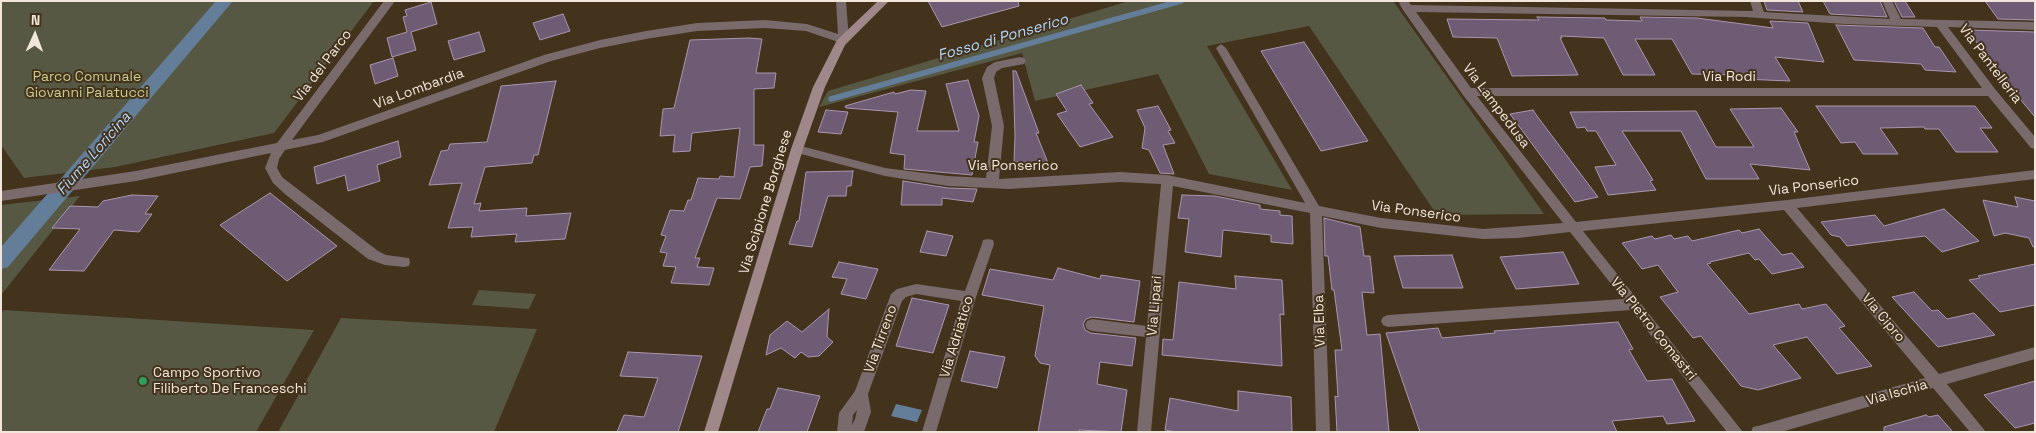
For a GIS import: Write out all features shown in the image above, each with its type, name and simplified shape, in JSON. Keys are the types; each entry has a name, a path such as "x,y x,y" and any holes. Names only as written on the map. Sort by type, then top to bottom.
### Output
{"main road":[{"name":"Via Scipione Borghese","path":"711,432 797,149 823,79 844,40 884,1"}],"street":[{"name":"Via del Parco","path":"390,1 280,148 273,159 271,168 274,177 282,185 373,254 385,260 404,262"},
{"path":"841,1 844,40"},
{"path":"1755,1 1760,14"},
{"path":"1887,1 1897,23"},
{"path":"1404,5 1760,14 1897,23 2035,26"},
{"name":"Via Lampedusa","path":"1404,5 1467,92 1570,227"},
{"name":"Via Lombardia","path":"1,196 97,183 280,148 340,133 548,58 600,44 646,35 697,27 765,24 807,28 844,40"},
{"name":"Via Pantelleria","path":"1940,24 1991,92 2035,145"},
{"path":"1221,48 1316,211"},
{"path":"992,183 998,131 997,117 988,78 991,70 999,65 1020,61"},
{"name":"Via Rodi","path":"1467,92 1991,92"},
{"name":"Via Ponserico","path":"797,149 895,174 948,181 992,183 1049,182 1120,177 1167,180 1316,211 1463,234 1500,234 1787,205 2035,174"},
{"name":"Via Lipari","path":"1144,432 1167,180"},
{"name":"Via Cipro","path":"1787,205 1979,432"},
{"name":"Via Elba","path":"1316,211 1323,432"},
{"name":"Via Pietro Comastri","path":"1570,227 1736,432"},
{"name":"Via Adriatico","path":"929,432 969,297 988,244"},
{"name":"Via Tirreno","path":"844,432 846,413 861,394 892,305 898,296 916,289 969,297"},
{"path":"1388,321 1633,304"},
{"path":"1092,325 1153,332"},
{"name":"Via Ischia","path":"1758,432 2035,353"},
{"name":"Via Tirreno","path":"856,432 864,412 861,394"}],"green space":[{"name":"Parco Comunale Giovanni Palatucci","path":"2,1 374,1 274,133 115,167 24,178 1,145"},
{"path":"1129,1 1393,1 1544,214 1437,215 1309,26 1207,46 1292,190 1209,174 1158,74 1035,101 1022,53 819,107 828,91"},
{"path":"80,196 1,295 1,205"},
{"path":"479,290 536,294 529,309 472,305"},
{"name":"Campo Sportivo Filiberto De Franceschi","path":"4,310 314,330 256,432 1,432 1,313"},
{"path":"341,318 537,329 494,432 278,432"}],"water":[{"path":"896,404 922,410 917,422 891,416"}],"building":[{"path":"928,1 1018,1 1019,6 942,27"},
{"path":"1764,1 1798,1 1803,12 1767,10"},
{"path":"1823,1 1880,1 1887,17 1830,14"},
{"path":"1894,1 1905,1 1915,17 1902,17"},
{"path":"1985,1 2035,1 2035,20 1998,19"},
{"path":"431,2 437,24 411,32 416,50 392,57 387,38 407,32 403,17 407,16 405,10"},
{"path":"563,14 570,31 540,40 533,23"},
{"path":"1537,17 1605,18 1606,20 1642,21 1640,17 1697,18 1773,28 1770,21 1808,23 1824,62 1775,57 1790,81 1742,79 1740,75 1692,74 1672,39 1635,39 1655,75 1623,75 1604,38 1561,36 1562,38 1560,38 1578,75 1512,76 1497,38 1453,37 1447,19 1539,20"},
{"path":"1836,25 1923,28 1935,47 1939,47 1956,72 1925,70 1921,64 1854,60"},
{"path":"1968,30 2035,32 2035,117 1984,56 1986,56"},
{"path":"479,32 485,51 454,60 448,41"},
{"path":"762,39 756,73 776,73 774,88 754,89 754,145 764,145 762,166 750,167 740,199 717,198 695,258 700,258 697,267 714,268 709,285 671,283 676,267 663,266 667,253 660,252 666,236 661,235 670,210 684,211 688,200 691,200 698,178 719,179 720,176 734,177 740,128 692,133 690,151 673,152 675,135 660,136 663,109 674,108 690,40"},
{"path":"1304,42 1368,141 1321,151 1261,51"},
{"path":"393,58 398,76 375,84 370,65"},
{"path":"1013,71 1016,71 1048,163 1014,162"},
{"path":"968,80 979,116 974,142 978,142 972,175 904,169 905,155 890,153 898,112 846,108 845,106 894,92 895,94 911,90 926,91 917,131 959,131 946,84"},
{"path":"556,81 538,155 534,155 532,163 485,167 474,204 481,203 479,211 527,208 526,216 571,213 565,239 515,242 517,234 471,237 473,227 448,228 462,183 429,185 441,151 448,150 450,144 487,142 501,86"},
{"path":"1081,85 1093,103 1089,104 1113,137 1080,147 1057,114 1067,111 1056,94"},
{"path":"1158,106 1171,130 1168,131 1175,143 1163,145 1174,174 1160,173 1149,150 1142,148 1145,128 1137,110"},
{"path":"1816,106 1975,106 1992,128 1980,128 1998,152 1956,152 1939,129 1925,129 1924,127 1880,128 1898,154 1863,154 1855,142 1841,143"},
{"path":"1781,108 1798,132 1794,132 1810,170 1750,164 1759,179 1706,179 1681,131 1622,131 1653,180 1650,181 1656,190 1608,195 1595,167 1616,165 1596,131 1587,131 1585,127 1577,128 1570,112 1696,111 1716,147 1754,147 1730,109"},
{"path":"826,110 848,112 841,134 818,132"},
{"path":"1533,110 1598,197 1575,202 1510,114"},
{"path":"398,141 401,157 377,165 380,181 348,191 345,175 317,184 314,167"},
{"path":"853,171 851,186 847,186 846,196 828,196 812,247 789,244 797,221 799,221 806,172"},
{"path":"903,181 948,188 977,189 973,202 942,198 942,205 901,205"},
{"path":"270,193 337,246 287,281 220,225"},
{"path":"132,195 158,196 145,214 152,214 139,232 114,230 84,271 49,270 80,229 52,228 70,206 98,207 103,201"},
{"path":"1182,195 1215,196 1260,205 1260,209 1280,211 1280,215 1292,216 1293,244 1271,242 1271,235 1223,230 1221,257 1185,252 1189,219 1178,218"},
{"path":"2015,197 2035,201 2035,247 2033,247 2029,238 2005,233 1994,236 1983,200 2018,207"},
{"path":"1944,209 1979,241 1942,252 1925,236 1847,246 1840,237 1831,235 1821,222 1875,215 1884,226"},
{"path":"1324,218 1360,227 1364,256 1370,256 1374,293 1362,292 1367,335 1380,334 1389,432 1337,432 1335,396 1338,397 1335,350 1342,350 1328,256 1325,256"},
{"path":"1759,229 1782,255 1792,253 1804,267 1772,274 1759,259 1755,260 1749,253 1707,264 1749,314 1799,304 1802,309 1826,304 1845,326 1839,328 1872,366 1837,374 1807,337 1773,345 1801,378 1758,390 1741,386 1701,336 1693,338 1660,297 1678,292 1658,265 1642,269 1622,243 1652,236 1655,239 1671,235 1674,239 1688,236 1692,241 1739,230 1742,233"},
{"path":"927,231 953,236 946,256 920,252"},
{"path":"1563,252 1579,284 1516,289 1500,257"},
{"path":"1452,255 1463,288 1403,288 1394,256"},
{"path":"839,262 878,269 866,299 841,294 847,279 832,277"},
{"path":"2035,264 2035,305 2000,312 1969,280 1980,278 1978,276"},
{"path":"1058,268 1100,279 1101,275 1140,281 1134,322 1092,317 1086,319 1083,324 1085,330 1091,333 1136,338 1132,366 1100,362 1097,384 1127,390 1121,432 1079,430 1079,432 1038,432 1050,365 1040,363 1035,356 1044,306 982,295 990,269 1053,280"},
{"path":"1235,276 1282,280 1284,315 1280,314 1282,366 1162,355 1163,339 1173,340 1179,282 1236,289"},
{"path":"1914,292 1932,311 1938,310 1947,319 1974,313 1995,335 1938,347 1892,297"},
{"path":"912,298 949,305 933,353 896,346"},
{"path":"829,309 827,337 833,342 819,356 808,357 801,352 795,358 781,348 766,355 770,335 787,321 802,332"},
{"path":"1618,322 1633,349 1629,350 1647,381 1672,379 1695,421 1667,424 1663,416 1612,421 1617,432 1420,432 1386,333 1438,328 1442,338 1495,333 1494,331"},
{"path":"970,351 1005,357 997,388 961,381"},
{"path":"628,352 702,356 678,432 617,432 624,415 644,417 658,378 620,376"},
{"path":"2035,381 2035,423 2015,428 1984,395"},
{"path":"778,388 820,396 807,432 758,432"},
{"path":"1238,391 1291,397 1292,432 1176,432 1165,430 1170,398 1238,411"},
{"path":"1926,415 1929,417 1938,415 1953,432 1884,432 1884,427"}],"waterway":[{"name":"Fiume Loricina","path":"1,261 225,1"},
{"name":"Fosso di Ponserico","path":"831,99 1181,1"}],"place":[{"name":"Campo Sportivo Filiberto De Franceschi","path":"143,381"}]}
